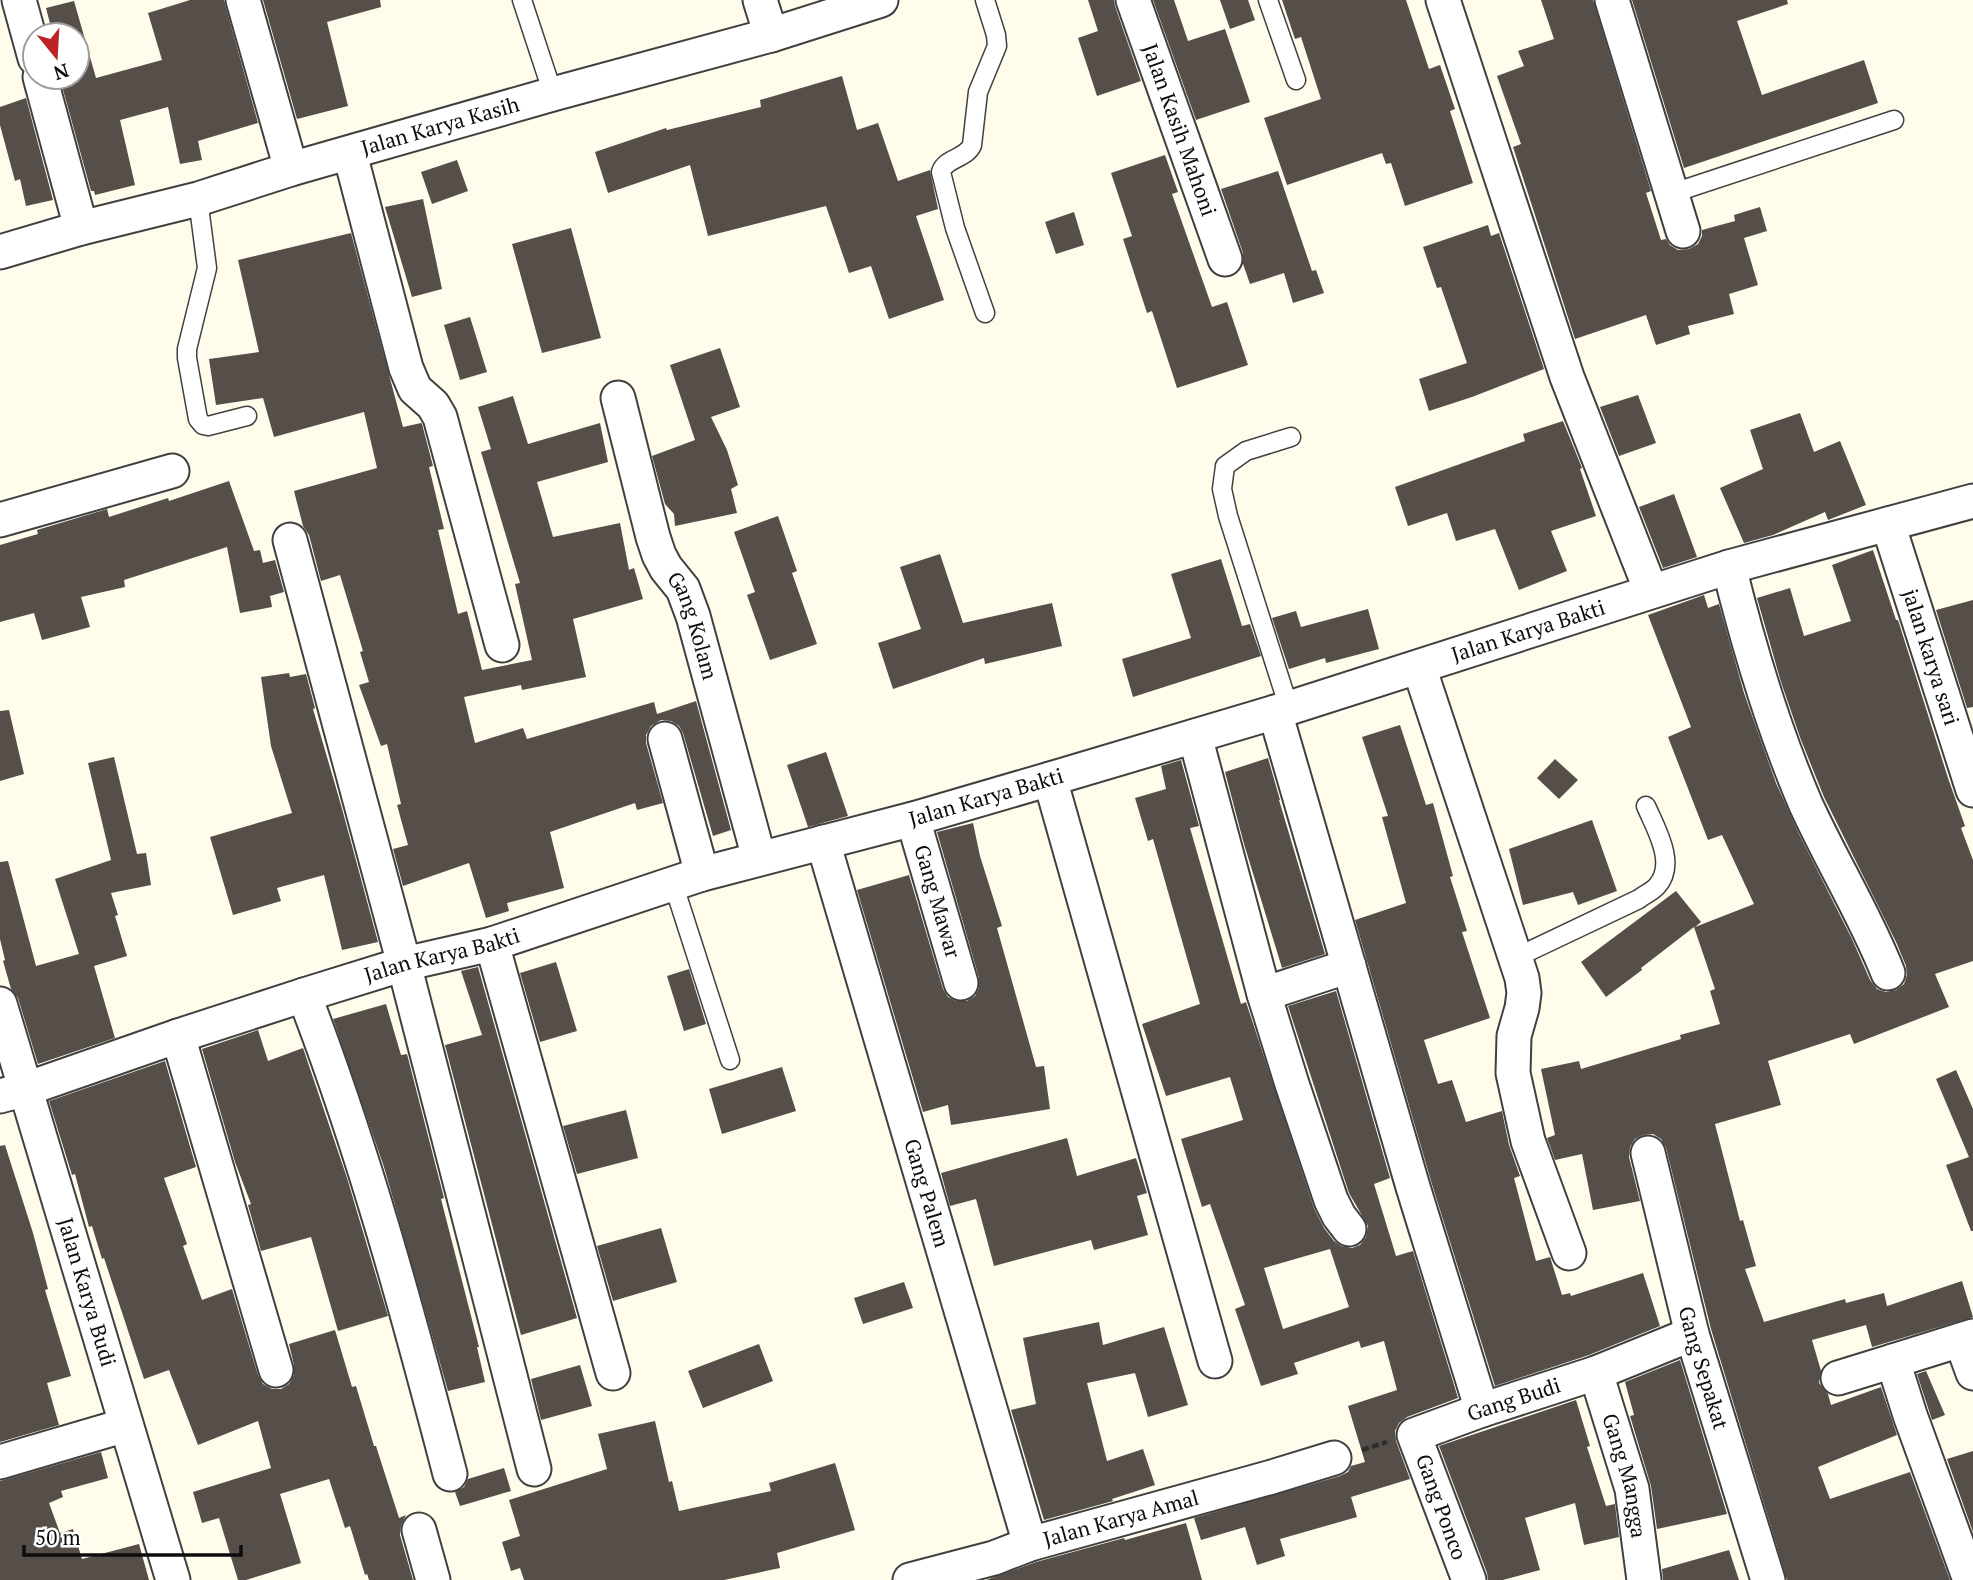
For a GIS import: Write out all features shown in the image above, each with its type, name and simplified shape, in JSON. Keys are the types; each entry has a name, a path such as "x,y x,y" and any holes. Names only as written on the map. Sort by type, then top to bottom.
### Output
{"street":[{"path":"19,0 25,21"},
{"path":"243,0 291,169"},
{"path":"760,0 771,35"},
{"name":"Jalan Karya Kasih","path":"0,252 81,228 198,199 291,169 553,94 771,35 881,0"},
{"name":"Jalan Kasih Mahoni","path":"1133,0 1225,259"},
{"path":"1443,0 1567,377 1651,591"},
{"path":"1612,0 1683,231"},
{"path":"44,91 81,228"},
{"path":"350,154 406,368 415,389 433,405 440,417 502,645"},
{"name":"Gang Kolam","path":"618,398 656,546 666,568 683,589 693,616 759,858"},
{"path":"0,520 172,471"},
{"name":"Jalan Karya Bakti","path":"13,1093 304,995 404,964 492,944 688,878 913,819 1050,779 1282,710 1729,567 1973,501"},
{"name":"jalan karya sari","path":"1888,524 1966,747 1973,790"},
{"path":"290,540 404,964 534,1469"},
{"path":"1729,567 1750,651 1783,747 1808,809 1861,911 1888,973"},
{"path":"1419,667 1522,978 1524,993 1514,1036 1513,1073 1528,1141 1569,1253"},
{"path":"1282,710 1349,966 1413,1187 1482,1410"},
{"path":"1195,736 1264,994 1292,1084 1332,1200 1349,1229"},
{"path":"665,739 688,878"},
{"path":"1050,779 1215,1362"},
{"name":"Gang Mawar","path":"913,819 961,983"},
{"name":"Gang Palem","path":"823,842 1030,1544"},
{"path":"492,944 613,1373"},
{"path":"1264,994 1349,966"},
{"path":"304,995 341,1093 363,1165 416,1344 450,1474"},
{"name":"Jalan Karya Budi","path":"0,1004 13,1093 126,1425 173,1580"},
{"path":"178,1036 276,1370"},
{"name":"Gang Sepakat","path":"1648,1153 1692,1334 1768,1580"},
{"name":"Gang Budi","path":"1414,1435 1596,1373 1692,1334"},
{"path":"1838,1378 1967,1338 1973,1373"},
{"path":"1893,1361 1970,1580"},
{"name":"Gang Mangga","path":"1596,1373 1632,1489 1644,1580"},
{"path":"0,1462 126,1425"},
{"name":"Gang Ponco","path":"1414,1435 1469,1580"},
{"name":"Jalan Karya Amal","path":"910,1580 998,1569 1030,1544 1334,1458"},
{"path":"419,1530 433,1580"}],"lane":[{"path":"522,0 553,94"},
{"path":"985,0 997,46 978,92 972,145 969,151 944,165 941,172 955,228 985,313"},
{"path":"1268,0 1296,80"},
{"path":"1673,193 1894,120"},
{"path":"198,199 207,268 187,349 198,419 208,426 247,416"},
{"path":"1282,710 1222,489 1225,466 1246,451 1291,438"},
{"path":"1515,958 1639,899 1657,887 1666,869 1663,848 1647,806"},
{"path":"688,878 730,1060"}],"path":[{"path":"1334,1458 1414,1435"}],"building":[{"path":"190,0 224,0 258,123 198,141 202,160 180,164 168,107 120,120 135,185 95,195 94,191 91,191 63,91 91,91 91,60 96,78 162,60 148,13"},
{"path":"263,0 380,0 381,7 327,22 348,106 297,119"},
{"path":"1088,0 1114,0 1141,81 1097,96 1078,38 1098,31"},
{"path":"1153,0 1174,0 1188,41 1225,29 1250,102 1196,120"},
{"path":"1220,0 1248,0 1255,20 1230,29"},
{"path":"1282,0 1406,0 1429,69 1440,65 1455,109 1450,111 1473,183 1405,206 1391,163 1386,164 1382,153 1287,185 1264,118 1321,99 1301,37 1295,39"},
{"path":"1541,0 1593,0 1651,191 1646,193 1661,240 1666,239 1678,250 1689,249 1698,244 1702,230 1735,221 1734,215 1760,207 1767,231 1744,238 1758,285 1729,294 1734,314 1688,326 1690,334 1656,345 1646,315 1575,339 1513,147 1521,144 1497,76 1524,66 1518,51 1554,39"},
{"path":"1632,0 1787,0 1788,4 1737,21 1762,95 1864,60 1878,103 1684,168"},
{"path":"74,1 80,21 49,21 46,8"},
{"path":"842,76 857,130 878,123 898,181 930,170 938,209 916,216 944,300 889,319 871,266 849,273 826,206 708,236 690,165 608,193 595,152 666,128 667,130 761,107 760,100"},
{"path":"26,98 53,200 26,206 20,179 15,181 0,125 0,107"},
{"path":"1165,155 1178,192 1172,194 1212,307 1227,302 1248,365 1177,388 1152,311 1147,313 1123,239 1132,236 1111,173"},
{"path":"457,160 468,191 432,204 421,172"},
{"path":"1278,171 1312,271 1316,270 1324,293 1293,303 1284,273 1250,284 1243,264 1243,253 1221,189"},
{"path":"423,199 442,289 412,297 385,207"},
{"path":"1074,212 1084,245 1056,254 1045,222"},
{"path":"1488,225 1491,236 1499,233 1544,369 1429,411 1419,379 1467,363 1441,287 1437,288 1423,247"},
{"path":"571,228 601,338 542,353 512,244"},
{"path":"351,233 403,427 422,424 433,466 429,467 444,529 438,530 458,614 467,611 482,670 532,660 515,584 520,583 481,452 491,449 478,407 513,396 528,444 600,423 608,462 537,482 553,537 620,523 629,570 634,568 643,599 573,619 586,677 522,690 521,685 464,697 475,743 523,728 527,739 654,702 657,714 696,701 731,830 713,836 683,733 679,726 671,721 661,720 651,726 646,735 646,743 663,803 637,810 635,803 550,832 564,888 507,903 509,911 486,918 469,863 403,886 393,849 408,845 397,805 401,804 387,744 381,746 359,685 369,682 360,652 363,651 340,575 321,581 294,491 377,468 364,412 274,437 263,398 216,405 209,359 259,352 238,260"},
{"path":"470,317 487,372 460,380 444,325"},
{"path":"720,348 740,407 711,417 727,450 738,485 731,489 737,513 675,526 674,514 665,504 652,456 695,440 670,365"},
{"path":"1638,395 1656,443 1619,456 1600,407"},
{"path":"1800,413 1814,452 1840,441 1866,505 1828,520 1825,512 1773,535 1744,543 1720,488 1763,469 1750,430"},
{"path":"1563,421 1582,468 1580,469 1596,516 1551,531 1567,571 1519,590 1495,529 1456,541 1447,513 1408,526 1395,487 1525,441 1523,434"},
{"path":"229,481 254,551 260,550 263,563 275,560 284,592 270,596 272,607 240,613 227,547 124,580 125,587 81,597 90,627 42,640 34,613 0,622 0,545 38,534 37,530 107,509 109,517"},
{"path":"1674,494 1697,557 1663,568 1639,507"},
{"path":"778,516 797,571 792,573 817,644 770,660 747,595 755,592 734,532"},
{"path":"1873,550 1965,826 1961,828 1973,860 1973,961 1935,974 1949,1007 1854,1044 1850,1034 1768,1061 1781,1105 1715,1124 1740,1221 1743,1220 1756,1266 1745,1269 1764,1322 1845,1299 1846,1303 1884,1293 1887,1306 1962,1281 1973,1317 1872,1347 1866,1325 1812,1340 1821,1371 1819,1383 1828,1394 1831,1405 1881,1387 1897,1435 1818,1467 1830,1499 1910,1472 1950,1580 1787,1580 1711,1329 1666,1148 1661,1139 1653,1134 1635,1139 1630,1147 1629,1157 1640,1201 1593,1210 1582,1154 1555,1160 1547,1138 1555,1135 1541,1069 1579,1061 1581,1069 1681,1039 1680,1035 1720,1024 1710,991 1715,989 1694,927 1606,997 1581,962 1676,891 1701,922 1695,927 1754,904 1722,835 1708,840 1668,737 1691,727 1648,615 1704,595 1708,608 1719,604 1744,693 1776,783 1870,980 1877,989 1886,992 1896,990 1904,984 1906,966 1897,944 1824,797 1801,740 1757,598 1790,588 1804,636 1851,621 1832,565"},
{"path":"940,554 963,623 1052,603 1062,646 985,664 984,658 893,689 878,643 921,629 900,567"},
{"path":"1221,559 1242,626 1250,624 1261,656 1133,697 1122,659 1191,638 1171,574"},
{"path":"1973,600 1973,707 1967,708 1936,610"},
{"path":"1368,609 1379,649 1326,663 1325,658 1289,669 1272,618 1296,611 1301,627"},
{"path":"289,673 290,677 306,674 315,708 313,709 378,942 342,950 324,875 277,888 281,901 233,915 210,837 292,813 271,746 261,677"},
{"path":"9,710 24,774 0,781 0,711"},
{"path":"1400,725 1426,805 1433,803 1453,876 1450,877 1467,931 1462,932 1490,1018 1424,1040 1438,1084 1452,1080 1466,1122 1502,1111 1509,1145 1520,1176 1514,1178 1536,1261 1550,1257 1562,1295 1570,1293 1571,1296 1643,1273 1660,1326 1589,1355 1495,1386 1431,1181 1355,920 1406,903 1382,817 1388,816 1362,737"},
{"path":"826,752 848,816 808,827 787,765"},
{"path":"114,757 137,854 146,853 151,885 111,893 127,956 94,966 115,1038 38,1064 18,998 11,989 3,961 5,960 0,939 0,862 8,861 36,966 79,954 55,879 111,860 88,763"},
{"path":"1268,758 1325,954 1282,968 1225,772"},
{"path":"1555,759 1578,780 1559,799 1537,778"},
{"path":"1181,760 1199,826 1190,828 1241,1004 1246,1002 1314,1208 1334,1241 1341,1246 1352,1248 1360,1245 1366,1237 1368,1226 1349,1193 1288,1006 1336,991 1390,1178 1374,1184 1396,1256 1413,1251 1458,1398 1407,1417 1399,1423 1395,1431 1396,1441 1410,1479 1351,1497 1357,1517 1280,1539 1285,1556 1257,1565 1245,1527 1201,1540 1194,1518 1340,1476 1348,1472 1351,1466 1365,1462 1348,1406 1397,1390 1384,1341 1361,1348 1359,1341 1294,1363 1298,1374 1261,1386 1235,1309 1245,1305 1210,1204 1202,1207 1181,1139 1243,1120 1230,1077 1166,1096 1142,1024 1200,1004 1153,839 1148,841 1135,798 1166,789 1161,766","holes":["1330,1249 1349,1307 1283,1329 1264,1268"]},
{"path":"1592,820 1617,891 1578,905 1573,892 1523,905 1509,849"},
{"path":"973,823 980,856 1002,926 997,928 1036,1067 1044,1066 1050,1109 951,1125 948,1105 923,1112 857,890 909,875 943,989 948,997 956,1001 967,1001 975,996 979,988 979,978 937,832"},
{"path":"556,962 577,1031 540,1042 520,973"},
{"path":"478,967 577,1318 521,1335 445,1045 482,1035 461,971"},
{"path":"689,969 706,1024 684,1031 667,976"},
{"path":"386,1004 401,1055 407,1054 444,1198 441,1199 479,1347 485,1382 448,1391 384,1167 333,1019"},
{"path":"258,1030 268,1061 303,1048 347,1178 388,1316 338,1331 311,1237 261,1251 248,1205 251,1204 235,1162 202,1049"},
{"path":"165,1061 196,1167 164,1178 187,1244 183,1246 202,1300 232,1289 258,1375 263,1384 272,1389 281,1389 289,1384 294,1375 289,1344 335,1330 352,1387 356,1386 399,1518 406,1515 400,1535 413,1580 369,1580 367,1574 365,1575 350,1526 345,1528 329,1479 280,1494 301,1563 238,1580 219,1518 202,1523 193,1492 271,1468 258,1421 198,1445 169,1370 144,1379 104,1258 102,1259 92,1226 89,1227 75,1174 72,1175 49,1101"},
{"path":"782,1067 796,1111 722,1134 709,1089"},
{"path":"1956,1070 1973,1109 1973,1231 1946,1165 1969,1157 1936,1079"},
{"path":"626,1110 638,1158 577,1174 563,1126"},
{"path":"1067,1138 1077,1176 1136,1158 1147,1193 1137,1196 1148,1235 1094,1250 1091,1240 994,1266 976,1199 950,1206 941,1173"},
{"path":"5,1145 33,1233 48,1289 45,1290 71,1376 47,1383 59,1425 0,1442 0,1146"},
{"path":"661,1228 677,1282 613,1301 597,1246"},
{"path":"904,1282 913,1308 863,1324 854,1298"},
{"path":"1099,1322 1103,1345 1164,1327 1188,1405 1148,1417 1135,1373 1087,1383 1107,1461 1143,1449 1155,1485 1112,1499 1113,1501 1044,1520 1011,1410 1036,1404 1023,1338"},
{"path":"759,1344 773,1381 703,1408 688,1371"},
{"path":"1680,1360 1727,1514 1657,1529 1651,1486 1630,1416 1634,1415 1625,1382"},
{"path":"580,1365 592,1406 541,1420 531,1379"},
{"path":"1926,1371 1945,1415 1932,1420 1917,1374"},
{"path":"1576,1400 1590,1446 1587,1447 1606,1506 1615,1504 1619,1537 1584,1545 1575,1503 1525,1518 1540,1570 1503,1580 1488,1580 1439,1446"},
{"path":"655,1421 669,1482 672,1481 679,1511 771,1491 769,1483 835,1463 855,1530 777,1553 780,1568 724,1580 524,1580 520,1568 511,1571 502,1542 520,1536 509,1500 607,1469 598,1434"},
{"path":"1973,1451 1973,1532 1947,1459"},
{"path":"101,1452 108,1478 61,1491 63,1497 49,1503 60,1533 73,1529 82,1559 139,1544 149,1580 0,1580 0,1481"},
{"path":"504,1468 511,1491 460,1506 455,1492 464,1487 468,1479"},
{"path":"1186,1523 1202,1580 986,1580 1036,1562"},
{"path":"1729,1550 1739,1580 1663,1580 1662,1569"}]}
